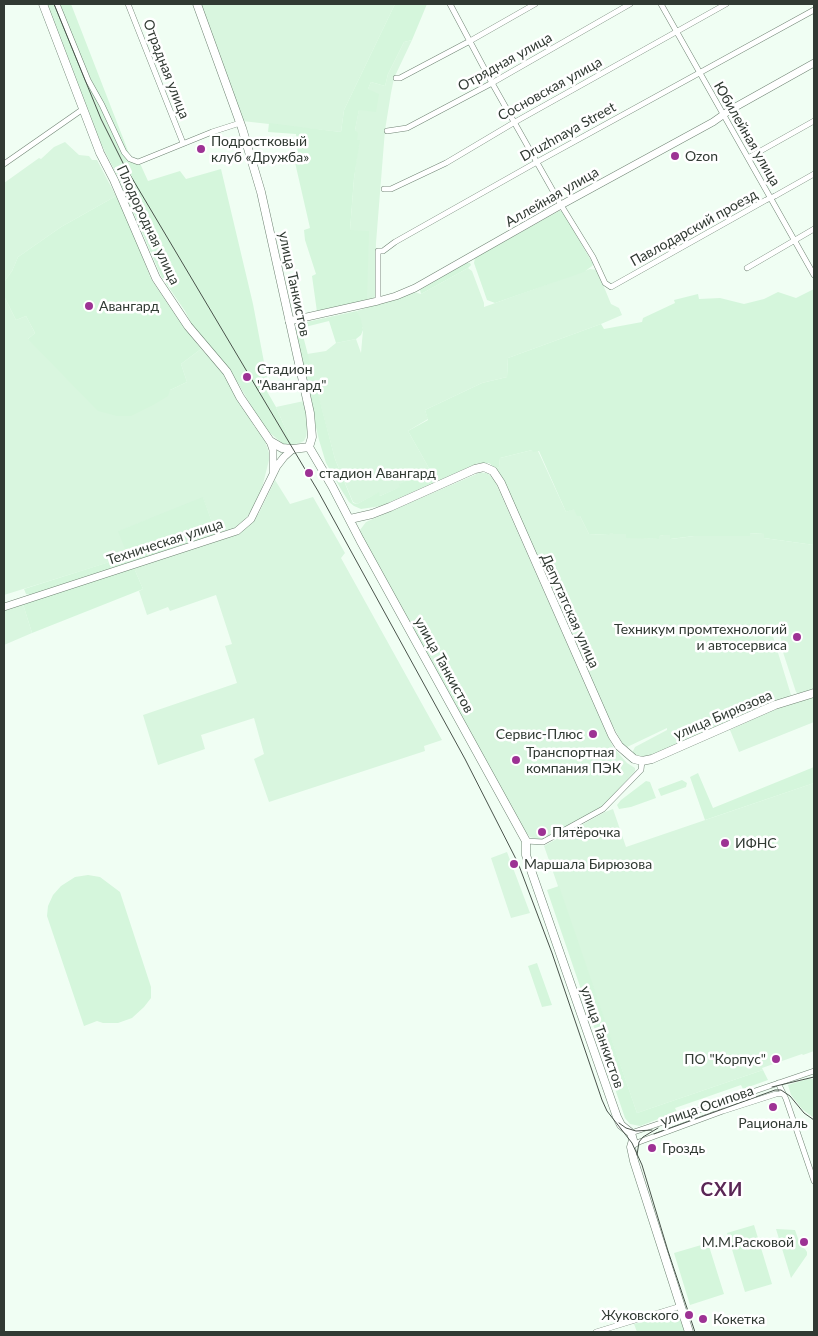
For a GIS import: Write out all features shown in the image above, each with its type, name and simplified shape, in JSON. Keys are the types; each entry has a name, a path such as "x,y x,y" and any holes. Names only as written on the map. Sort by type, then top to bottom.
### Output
{"main road":[{"name":"Плодородная улица","path":"43,4 100,153 114,180 156,278 188,326 227,372 240,397 270,441"},
{"name":"улица Танкистов","path":"197,4 240,123 261,192 310,413 312,437 310,447 526,841 526,855 617,1117 633,1140 689,1332"},
{"path":"270,441 282,448 310,447"},
{"name":"Депутатская улица","path":"350,519 390,507 484,467 497,475 616,742 626,754 642,761"},
{"name":"улица Бирюзова","path":"642,761 652,759 775,705 814,693"}],"street":[{"path":"57,4 88,80 124,152 130,159 138,162 183,143 240,123"},
{"name":"Отрадная улица","path":"128,4 183,143"},
{"path":"450,4 561,205"},
{"path":"396,78 400,78 470,41 535,4"},
{"name":"Отрядная улица","path":"387,131 407,128 492,83 630,4"},
{"name":"Юбилейная улица","path":"661,4 814,275"},
{"name":"Сосновская улица","path":"384,189 391,189 446,163 515,122 726,4"},
{"name":"Druzhnaya Street","path":"378,302 378,251 383,251 395,242 537,162 814,10"},
{"name":"Аллейная улица","path":"290,321 378,302 415,288 713,122 814,63"},
{"path":"4,164 83,109"},
{"path":"748,158 814,121"},
{"name":"Павлодарский проезд","path":"561,205 593,257 605,283 611,287 814,174"},
{"path":"747,268 814,230"},
{"path":"270,441 274,450 272,477"},
{"name":"Техническая улица","path":"4,607 237,531 251,519 284,457 293,449"},
{"path":"526,841 543,842 604,810 641,770 642,761"},
{"name":"улица Осипова","path":"633,1140 778,1083 814,1071"},
{"path":"778,1083 786,1099 814,1181"},
{"name":"улица Осипова","path":"633,1140 776,1094 782,1094"},
{"path":"596,1332 681,1306"}],"shaded area":[{"path":"47,4 71,4 130,156 138,159 148,181 180,171 186,179 221,169 253,304 267,378 261,381 276,407 293,446 282,443 260,421 238,383 192,325 185,311 161,276 119,179 101,144"},
{"path":"199,4 395,4 344,110 341,132 242,121"},
{"path":"395,4 427,4 412,40 404,42 388,74 385,86 371,82 368,89 379,94 376,112 359,110 355,130 358,133 357,140 360,140 354,178 350,230 369,231 367,300 317,312 312,276 316,274 305,240 304,230 310,228 294,158 298,156 296,134 268,132 269,123 341,132 344,110"},
{"path":"412,40 394,78 391,93 385,130 376,243 375,296 373,299 367,300 350,230 359,140 357,140 355,130 359,109 371,82 385,86 388,74 404,42"},
{"path":"65,142 79,155 89,156 92,160 97,160 116,196 61,227 18,257 12,271 4,282 4,183 39,158 41,159 54,147"},
{"name":"Авангард","path":"116,196 128,220 151,279 201,349 181,364 187,382 170,390 168,396 131,416 117,416 98,411 28,339 35,333 26,316 16,320 4,296 4,282 12,271 18,257 61,227"},
{"path":"562,211 593,264 592,266 584,272 495,303 487,300 474,263 475,258"},
{"path":"466,263 471,265 421,294 420,290"},
{"path":"468,268 472,271 484,307 590,269 597,270 611,304 619,308 622,315 508,358 507,377 482,383 425,410 428,419 408,431 430,470 400,484 401,487 380,496 378,493 357,504 353,502 335,459 307,354 326,351 336,343 356,339 361,353 363,330 357,311 414,292 421,294"},
{"path":"814,289 814,545 764,538 764,534 750,533 750,536 694,536 670,539 670,535 659,536 659,539 626,538 626,534 613,533 609,535 589,534 580,516 577,516 574,509 566,512 539,451 533,452 532,450 500,458 499,467 496,469 489,463 478,463 381,506 361,509 349,502 326,463 294,333 298,325 302,323 357,311 361,320 363,330 361,335 356,339 336,343 329,321 301,328 335,459 353,503 357,504 379,492 380,496 400,487 399,484 430,470 408,431 428,420 425,410 482,383 507,377 508,358 601,324 604,329 642,322 643,318 675,303 674,300 698,294 699,299 720,298 744,304 764,299 778,292 796,298"},
{"path":"4,296 16,320 26,316 35,333 28,339 170,390 187,382 181,364 201,349 223,373 254,426 264,438 270,456 262,488 254,508 242,523 236,528 217,536 203,498 119,531 129,556 4,595"},
{"path":"304,401 308,424 306,437 304,441 293,446 276,407"},
{"path":"532,450 538,451 566,512 574,508 589,534 609,535 609,532 626,534 626,537 659,539 659,536 670,535 671,539 694,536 750,536 749,533 765,534 764,538 814,545 814,690 800,694 796,692 780,643 782,642 778,630 771,630 791,695 790,697 651,756 642,757 632,753 635,747 667,730 667,728 625,748 595,693 504,482 496,469 499,467 500,458"},
{"path":"479,473 487,473 494,479 613,747 627,763 635,768 635,771 602,808 541,840 530,837 524,830 362,538 360,530 366,522"},
{"path":"275,480 290,504 313,497 345,553 341,558 442,740 424,746 425,751 269,802 254,759 264,754 254,718 201,735 205,749 158,765 143,715 237,683 225,646 232,644 216,595 170,611 168,607 147,615 139,591 143,589 134,568 239,534 259,513"},
{"path":"203,497 217,536 30,595 26,594 24,589 128,556 118,531"},
{"path":"134,568 143,589 32,633 23,604"},
{"path":"23,604 32,633 4,645 4,610"},
{"path":"814,697 814,722 739,752 730,730 771,711"},
{"path":"814,767 814,783 705,820 690,777 698,773 713,808"},
{"path":"682,780 687,783 686,787 661,796 658,789"},
{"path":"646,781 650,782 656,798 631,807 619,809 617,805 621,800"},
{"path":"814,783 814,1051 637,1113 544,846 613,809 626,847"},
{"path":"507,852 530,913 511,918 491,858"},
{"path":"88,875 100,877 120,892 151,987 151,998 132,1018 118,1023 97,1021 84,1026 47,916 48,906 53,895 61,886 75,877"},
{"path":"559,886 637,1113 763,1070 768,1080 743,1089 741,1085 675,1108 677,1112 640,1126 630,1124 625,1118 547,890"},
{"path":"537,963 552,1005 542,1007 528,966"},
{"path":"807,1079 814,1079 814,1118 802,1109 791,1095 788,1085"},
{"path":"754,1225 772,1284 745,1292 727,1233"},
{"path":"776,1229 795,1230 801,1247 807,1252 807,1255 791,1278"},
{"path":"708,1243 724,1294 690,1305 674,1253"},
{"path":"676,1312 679,1315 685,1332 637,1332 634,1324"}],"tram line":[{"path":"54,4 101,119 123,163 318,491 465,759 518,863 552,953 602,1100 607,1111 632,1143 642,1165 695,1332"},
{"path":"772,1087 814,1077"},
{"path":"654,1134 775,1090 781,1090 790,1096 804,1113 814,1120"},
{"path":"619,1123 626,1128 636,1131 652,1130"},
{"path":"637,1155 639,1142 643,1137 658,1128"}],"place":[{"name":"Подростковый клуб «Дружба»","path":"201,149"},
{"name":"Ozon","path":"675,156"},
{"name":"Авангард","path":"89,306"},
{"name":"Стадион \"Авангард\"","path":"247,377"},
{"name":"стадион Авангард","path":"309,473"},
{"name":"Техникум промтехнологий и автосервиса","path":"797,637"},
{"name":"Сервис-Плюс","path":"593,734"},
{"name":"Транспортная компания ПЭК","path":"516,760"},
{"name":"Пятёрочка","path":"542,832"},
{"name":"ИФНС","path":"725,843"},
{"name":"Маршала Бирюзова","path":"514,864"},
{"name":"ПО \"Корпус\"","path":"776,1059"},
{"name":"Рациональ","path":"773,1107"},
{"name":"Гроздь","path":"652,1148"},
{"name":"М.М.Расковой","path":"804,1242"},
{"name":"Жуковского","path":"689,1315"},
{"name":"Кокетка","path":"703,1319"}],"district":[{"name":"СХИ","path":"722,1190"}]}
